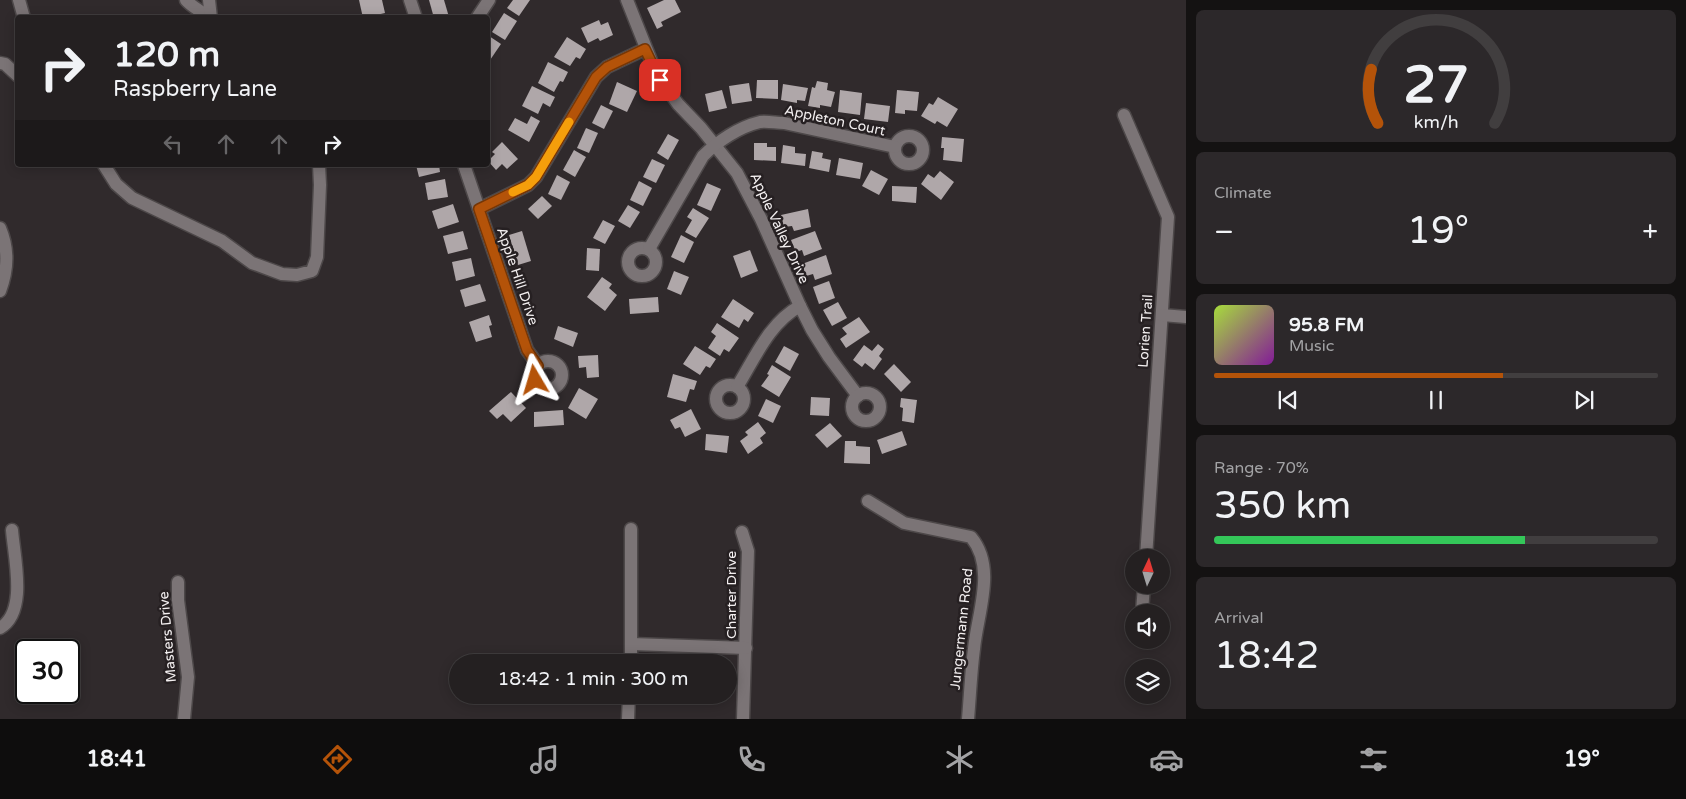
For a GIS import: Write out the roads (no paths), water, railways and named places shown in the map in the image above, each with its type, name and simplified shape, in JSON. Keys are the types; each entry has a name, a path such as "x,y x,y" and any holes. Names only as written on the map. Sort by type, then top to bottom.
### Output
{"street":[{"path":"19,0 23,15"},
{"path":"186,0 193,8 207,15"},
{"path":"209,0 210,15"},
{"path":"410,0 415,15"},
{"path":"479,15 489,0"},
{"name":"Apple Valley Drive","path":"627,0 653,67 670,94 733,167 752,200 800,306 829,357 858,396"},
{"path":"479,209 528,185 536,177 596,77 607,67 645,49"},
{"name":"Lorien Trail","path":"1124,115 1168,217 1147,549"},
{"name":"Appleton Court","path":"715,144 748,126 766,122 805,127 895,147"},
{"path":"648,249 703,156 715,144"},
{"path":"105,167 116,184 132,198 222,241 252,263 282,274 297,275 312,271 317,257 319,167"},
{"name":"Apple Hill Drive","path":"465,167 527,350 538,366"},
{"path":"0,228 7,254 6,270 0,291"},
{"path":"737,388 775,326 783,317 800,306"},
{"path":"1162,315 1186,317"},
{"name":"Jungermann Road","path":"868,501 904,523 971,537 978,546 983,561 984,579 974,647 968,719"},
{"path":"0,628 7,624 16,608 17,591 12,530"},
{"path":"631,530 631,654"},
{"name":"Charter Drive","path":"742,532 748,551 743,719"},
{"name":"Masters Drive","path":"178,582 178,600 188,677 184,719"},
{"path":"632,644 746,648"},
{"path":"628,719 629,704"}]}
